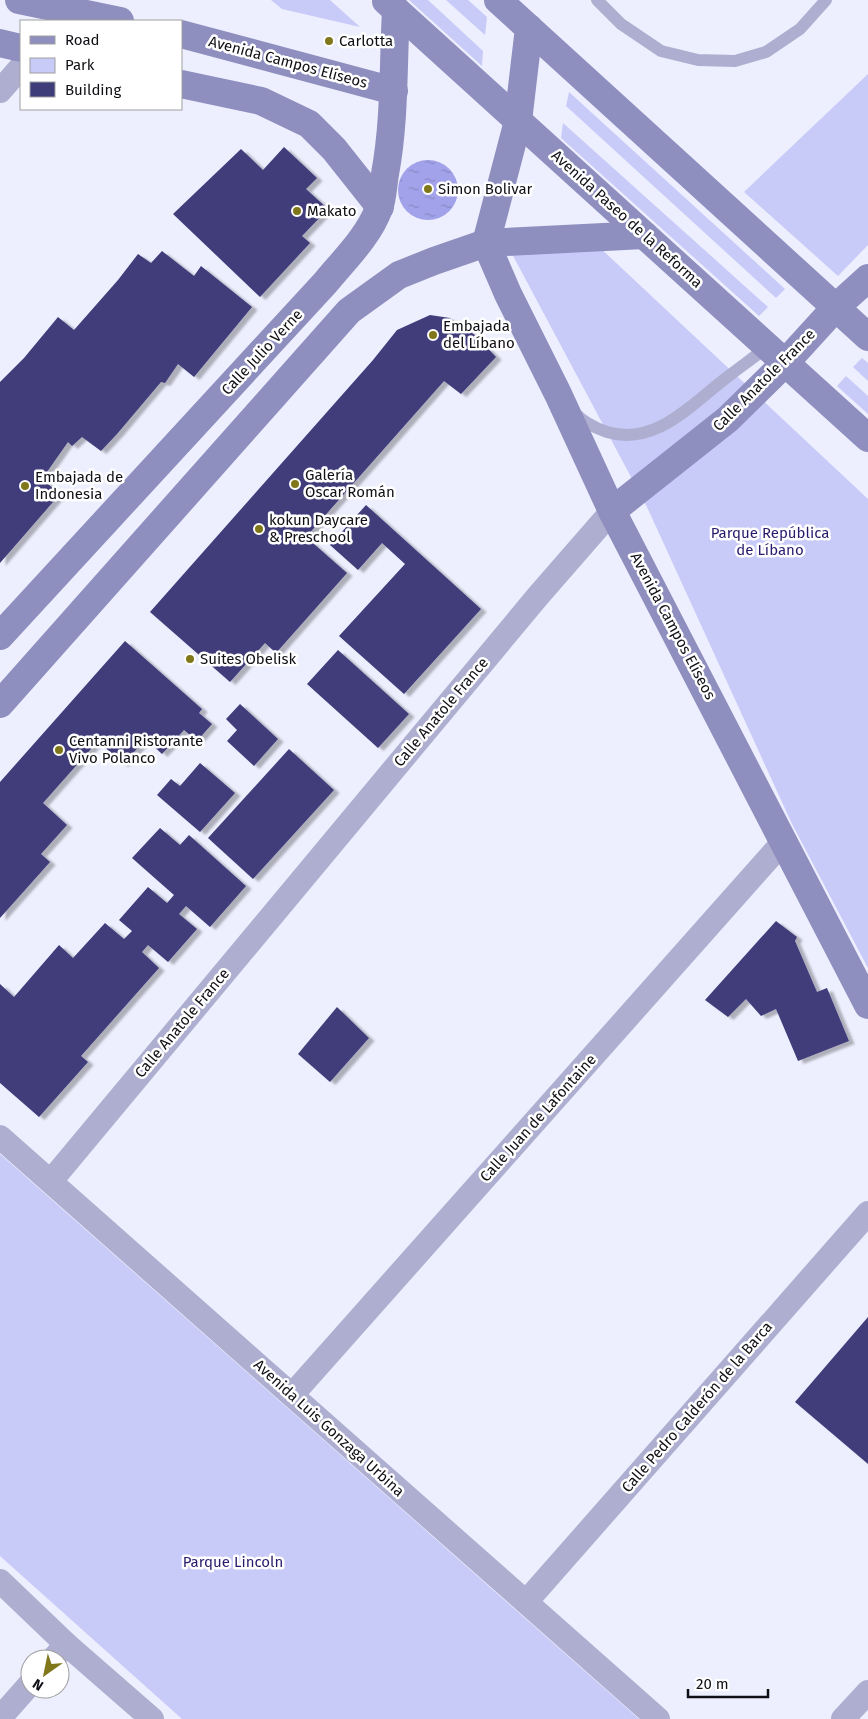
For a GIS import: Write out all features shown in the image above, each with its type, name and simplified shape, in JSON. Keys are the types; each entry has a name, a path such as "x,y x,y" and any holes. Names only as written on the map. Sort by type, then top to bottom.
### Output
{"street":[{"path":"498,0 868,337"},
{"name":"Calle Julio Verne","path":"0,636 326,282 369,230 380,207 390,148 394,91 390,5"},
{"name":"Avenida Paseo de la Reforma","path":"390,5 868,438"},
{"path":"33,9 113,20"},
{"path":"486,243 518,121 529,28"},
{"name":"Avenida Campos Elíseos","path":"182,34 394,91"},
{"path":"0,43 20,48"},
{"path":"0,91 20,68"},
{"path":"182,84 261,101 309,124 334,149 380,207"},
{"path":"0,704 349,311 399,275 486,243 644,235"},
{"name":"Avenida Campos Elíseos","path":"486,243 508,294 558,394 612,511 868,1004"},
{"name":"Calle Anatole France","path":"51,1181 538,596 612,511 728,419 776,355 836,307 868,278"},
{"name":"Calle Juan de Lafontaine","path":"292,1395 784,841"},
{"name":"Avenida Luis Gonzaga Urbina","path":"0,1136 658,1719"},
{"name":"Calle Pedro Calderón de la Barca","path":"526,1602 868,1213"},
{"path":"0,1581 57,1649"},
{"path":"70,1659 152,1719"},
{"path":"843,1719 868,1692"},
{"path":"0,1718 20,1695"}],"lane":[{"path":"597,0 622,24 661,51 698,60 735,61 766,52 780,43 800,29 826,0"},
{"path":"558,394 581,419 598,429 620,436 651,432 776,355"}],"green space":[{"path":"271,0 330,0 360,27 282,9"},
{"path":"409,0 428,0 483,51 482,66"},
{"path":"446,0 468,0 487,17 485,35"},
{"path":"868,74 868,245 838,276 744,192"},
{"path":"569,92 785,289 776,298 566,106"},
{"path":"563,123 768,307 759,316 561,138"},
{"name":"Parque República de Líbano","path":"597,245 868,499 868,968 792,824 647,507 511,252"},
{"path":"862,358 868,363 868,381 853,367"},
{"path":"846,376 868,396 868,414 837,386"},
{"name":"Parque Lincoln","path":"0,1154 639,1719 182,1719 0,1556"}],"water":[{"path":"428,160 445,165 453,173 458,190 453,207 445,215 428,220 411,215 403,207 398,190 403,173 411,165"}],"building":[{"path":"284,147 317,178 306,189 328,209 302,236 310,243 260,297 173,214 241,149 263,170"},
{"path":"162,251 194,276 201,266 252,307 194,377 178,364 165,383 161,382 101,451 82,437 72,446 68,442 42,479 60,494 0,563 0,382 24,358 58,317 74,330 138,254 151,263"},
{"path":"430,315 450,318 475,335 496,357 461,394 444,381 306,537 347,573 276,653 265,643 230,682 150,612 373,360 397,330"},
{"path":"366,505 481,609 404,694 339,636 405,564 382,543 358,570 330,545"},
{"path":"125,641 202,709 199,713 212,724 197,741 184,730 162,754 146,739 123,764 98,741 43,803 67,825 41,854 50,862 0,918 0,782"},
{"path":"338,650 409,714 378,748 307,684"},
{"path":"240,704 278,739 254,766 227,741 237,730 226,719"},
{"path":"289,749 334,790 253,879 208,838"},
{"path":"200,763 235,793 200,832 157,795 171,779 180,786"},
{"path":"160,828 180,845 189,835 246,886 210,927 186,906 179,914 197,929 168,962 148,945 142,952 159,968 81,1056 88,1062 39,1117 0,1083 0,984 14,997 59,945 73,958 105,923 124,939 132,931 119,920 148,887 167,903 174,895 132,858"},
{"path":"776,921 797,937 795,941 817,992 827,988 849,1041 798,1061 776,1009 761,1016 746,999 728,1017 705,1000"},
{"path":"337,1007 369,1038 330,1082 298,1054"},
{"path":"868,1317 868,1464 795,1402"}],"place":[{"name":"Carlotta","path":"329,41"},
{"name":"Simon Bolivar","path":"428,189"},
{"name":"Makato","path":"297,211"},
{"name":"Embajada del Líbano","path":"433,335"},
{"name":"Galería Oscar Román","path":"295,484"},
{"name":"Embajada de Indonesia","path":"25,486"},
{"name":"kokun Daycare & Preschool","path":"259,529"},
{"name":"Suites Obelisk","path":"190,659"},
{"name":"Centanni Ristorante Vivo Polanco","path":"59,750"}]}
